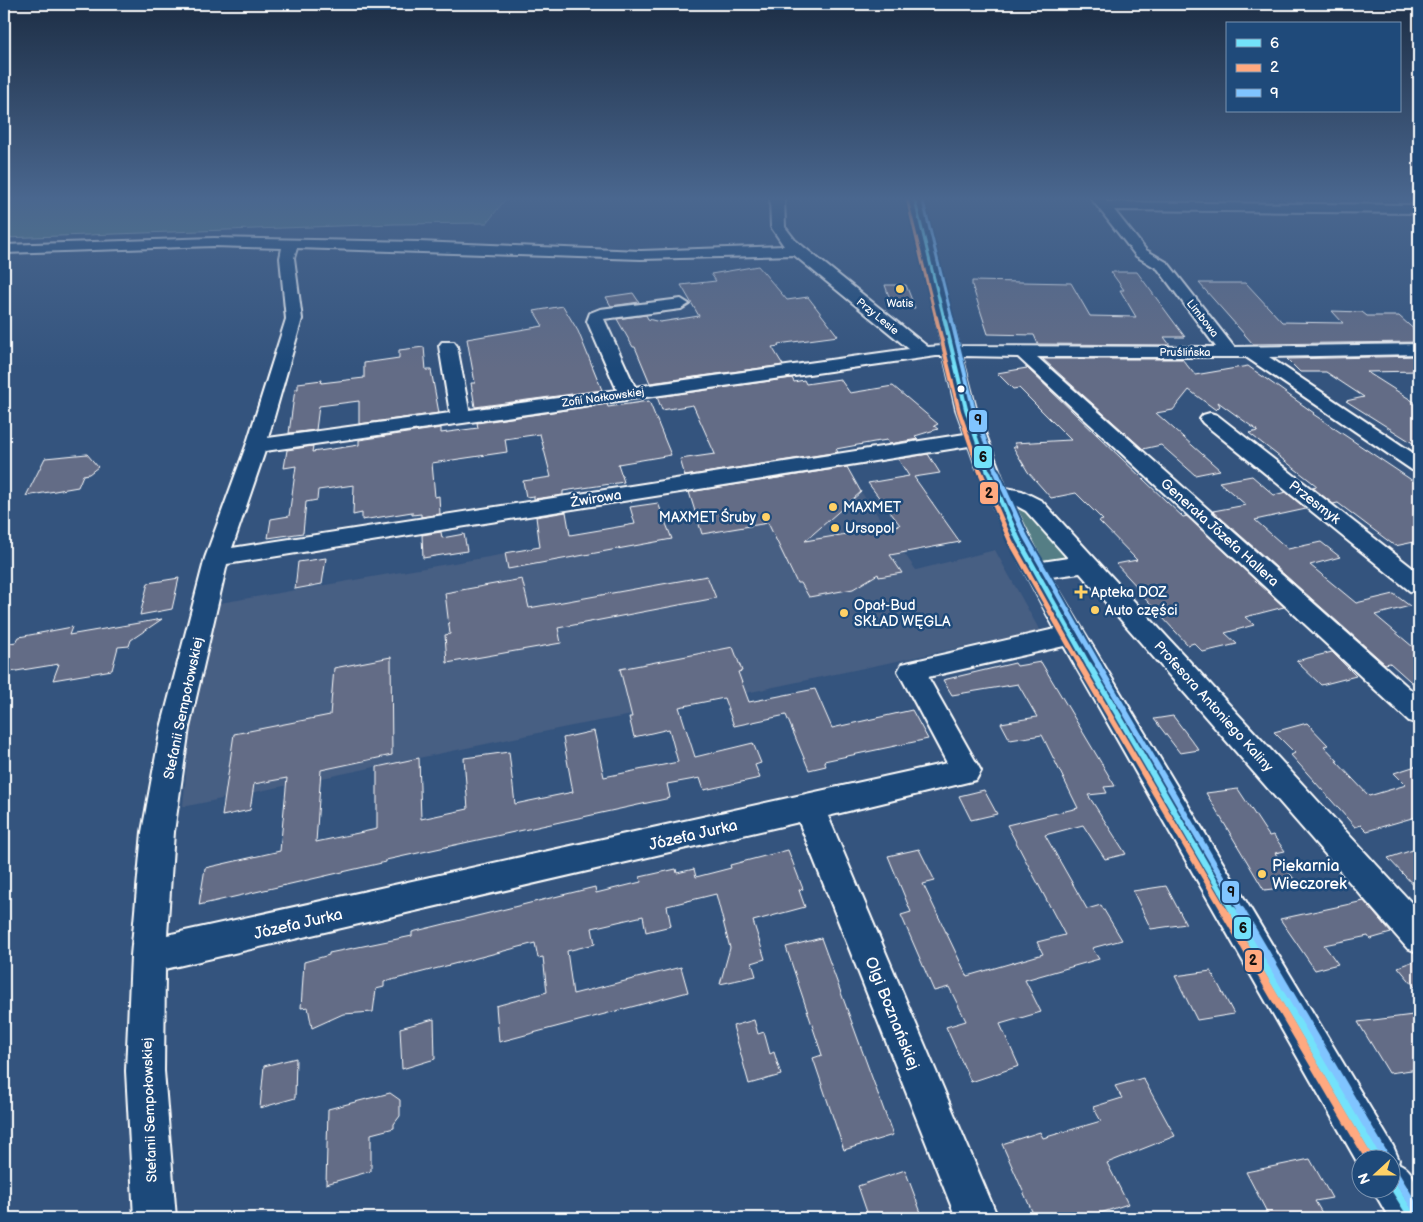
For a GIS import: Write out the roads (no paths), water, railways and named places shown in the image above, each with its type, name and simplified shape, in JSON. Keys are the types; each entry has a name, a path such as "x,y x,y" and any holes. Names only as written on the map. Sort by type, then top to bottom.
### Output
{"street":[{"name":"Stefanii Sempołowskiej","path":"155,1218 145,1071 148,956 158,832 175,728 217,558 256,446 294,320 287,254"},
{"path":"613,254 671,254"},
{"name":"Przy Lesie","path":"801,254 923,352"},
{"path":"928,254 975,439 997,494 1034,571 1373,1150"},
{"name":"Limbowa","path":"1143,254 1163,266 1229,352"},
{"path":"628,393 595,321 596,317 600,314 681,304"},
{"path":"448,346 461,418"},
{"name":"Pruślińska","path":"951,351 1250,352 1419,350"},
{"name":"Zofii Nałkowskiej","path":"256,446 923,352 951,351"},
{"name":"Generała Józefa Hallera","path":"1023,351 1044,373 1419,713"},
{"path":"1250,352 1419,466"},
{"name":"Przesmyk","path":"1210,419 1419,585"},
{"name":"Żwirowa","path":"217,558 975,439"},
{"name":"Profesora Antoniego Kaliny","path":"997,494 1014,496 1034,506 1419,936"},
{"path":"1034,571 1086,564"},
{"name":"Józefa Jurka","path":"148,956 966,771 911,670 1071,635"},
{"name":"Olgi Boznańskiej","path":"809,808 977,1218"},
{"path":"1400,1197 1413,1218"}],"place":[{"name":"Watis","path":"900,289"},
{"name":"MAXMET","path":"833,507"},
{"name":"MAXMET Śruby","path":"766,517"},
{"name":"Ursopol","path":"835,528"},
{"name":"Apteka DOZ","path":"1081,592"},
{"name":"Auto części","path":"1095,610"},
{"name":"Opał-Bud SKŁAD WĘGLA","path":"844,613"},
{"name":"Piekarnia Wieczorek","path":"1262,874"}]}
